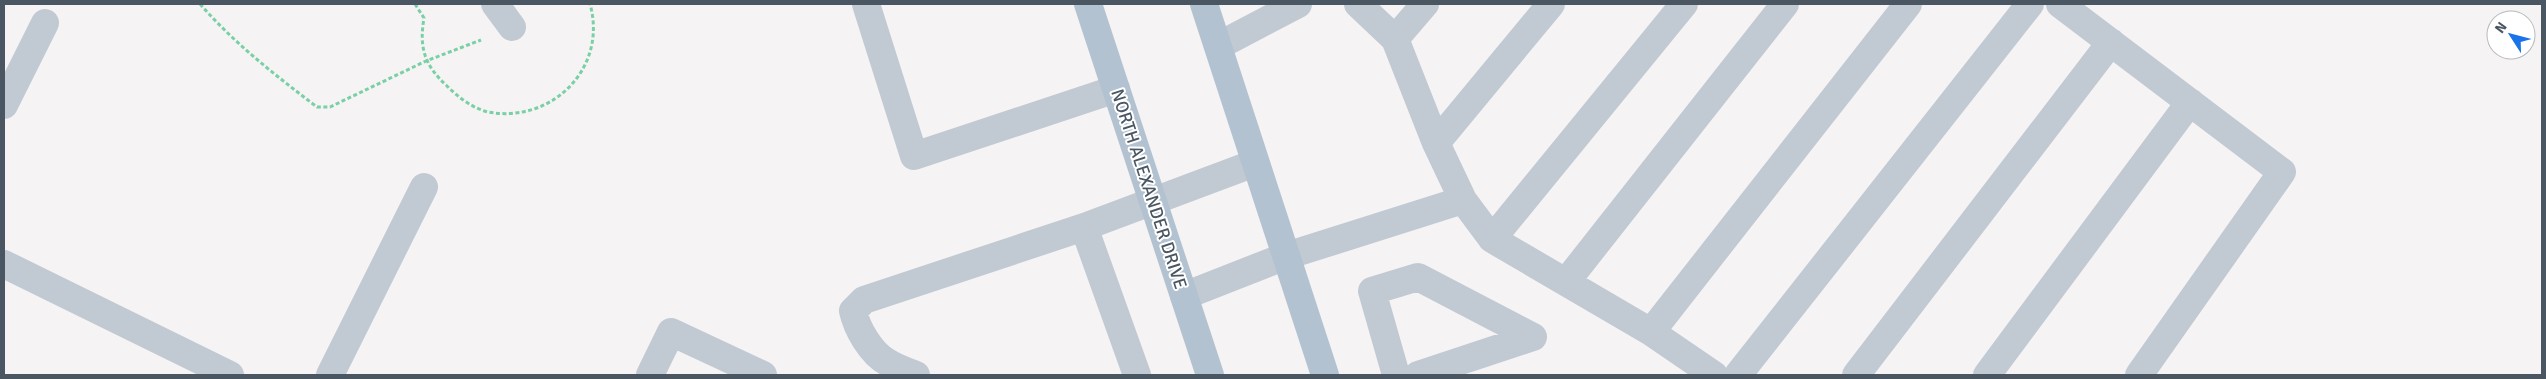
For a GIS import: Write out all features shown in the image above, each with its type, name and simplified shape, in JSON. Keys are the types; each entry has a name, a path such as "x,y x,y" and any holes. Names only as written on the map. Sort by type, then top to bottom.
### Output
{"main road":[{"name":"NORTH ALEXANDER DRIVE","path":"1088,4 1210,375"},
{"path":"1204,4 1325,375"}],"lane":[{"path":"495,4 512,27"},
{"path":"866,4 914,156 1116,89"},
{"path":"1218,46 1298,4"},
{"path":"1358,4 1395,39 1436,143 1463,200 1492,239 1651,332 1714,375"},
{"path":"1395,39 1425,4"},
{"path":"1436,143 1550,4"},
{"path":"1492,239 1684,4"},
{"path":"1566,282 1785,4"},
{"path":"1651,332 1908,4"},
{"path":"1738,375 2030,4"},
{"path":"2060,4 2282,172 2139,375"},
{"path":"4,105 45,23"},
{"path":"1856,375 2111,42"},
{"path":"1987,375 2190,102"},
{"path":"916,375 880,357 856,325 853,311 857,305 864,300 1084,227 1255,163"},
{"path":"330,375 424,187"},
{"path":"1184,296 1286,256 1463,200"},
{"path":"1084,227 1137,375"},
{"path":"4,264 230,375"},
{"path":"1396,375 1372,291 1418,277 1532,338 1418,375"},
{"path":"650,375 671,332 763,375"}],"path":[{"path":"200,4 250,56 317,107 330,107 426,61 512,27"},
{"path":"415,4 424,18 421,38 426,61 440,80 461,100 487,112 514,114 542,107 566,92 582,72 592,42 594,19 590,4"}]}
